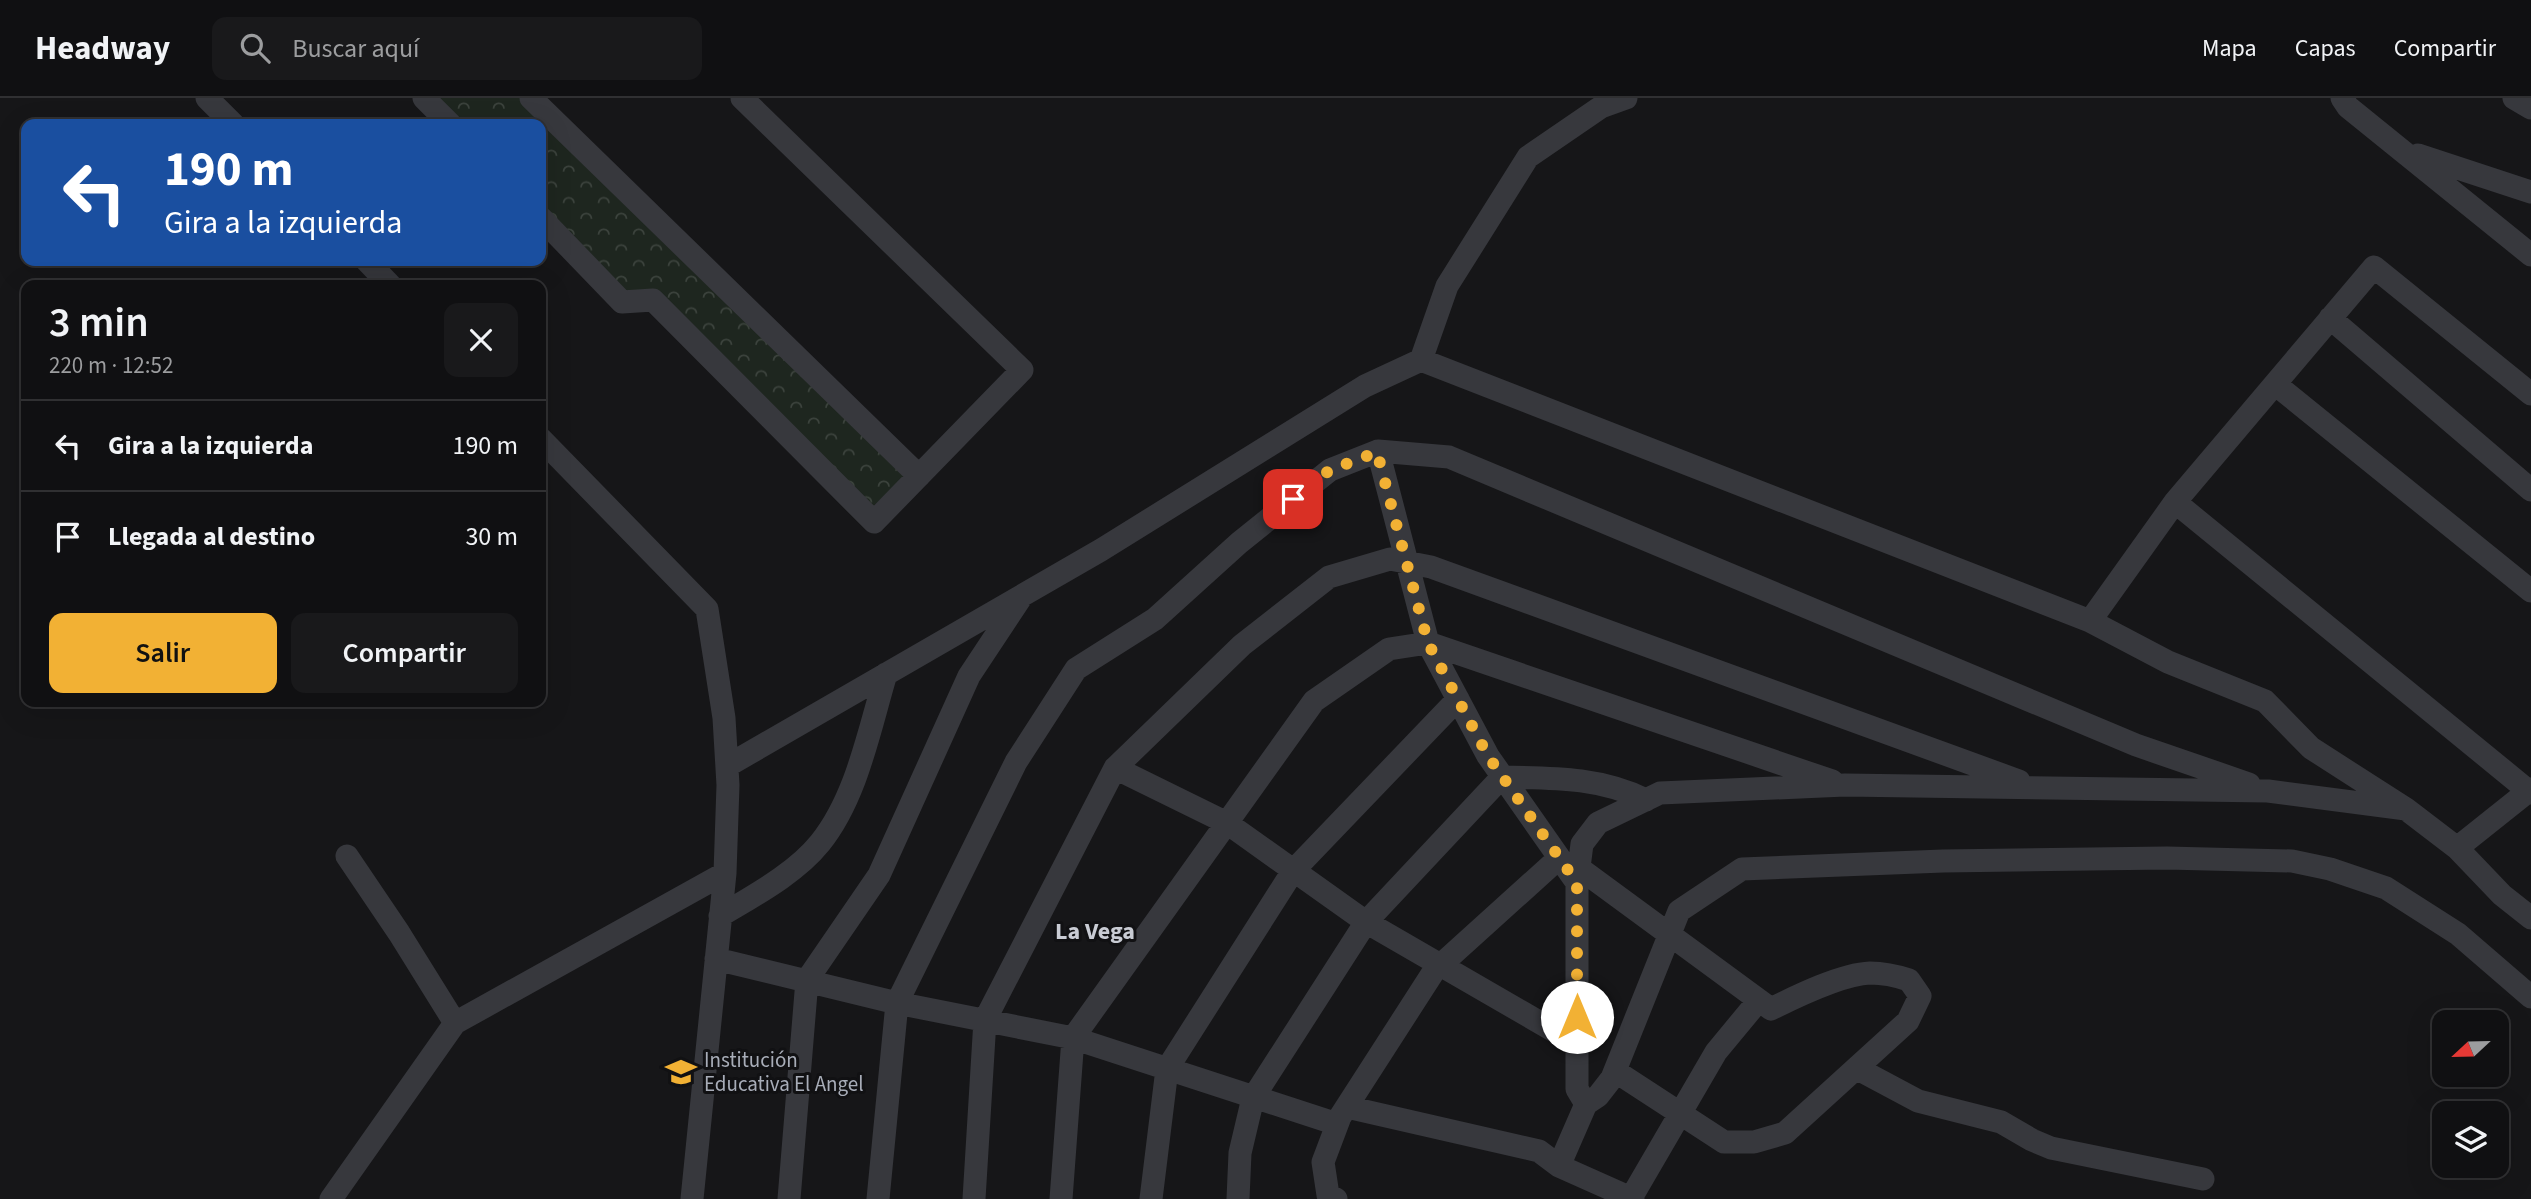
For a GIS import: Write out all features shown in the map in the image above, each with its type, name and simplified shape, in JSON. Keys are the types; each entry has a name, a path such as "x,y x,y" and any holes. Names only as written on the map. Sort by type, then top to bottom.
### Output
{"street":[{"path":"207,98 228,119"},
{"path":"424,98 445,119"},
{"path":"531,98 919,475"},
{"path":"546,223 622,302 653,300 874,522 1022,370 742,98"},
{"path":"727,766 1112,542 1365,386 1421,360 1447,286 1528,157 1601,107 1626,98"},
{"path":"2342,98 2348,107 2531,255"},
{"path":"2514,98 2531,108"},
{"path":"2402,149 2531,192"},
{"path":"371,266 385,280"},
{"path":"2090,621 2175,502 2375,267 2531,394"},
{"path":"2330,318 2531,491"},
{"path":"1421,360 2090,621 2168,662 2265,701 2311,748 2406,809 2457,848 2502,895 2531,918"},
{"path":"2275,384 2531,591"},
{"path":"546,444 707,609 724,719 727,766 725,873 692,1199"},
{"path":"1377,452 1428,643 1488,756 1572,870 1669,935 1771,1009 1803,993 1870,973 1909,980 1920,996 1908,1021 1858,1069 1785,1133 1754,1142 1724,1142 1615,1071"},
{"path":"878,1199 897,1003 1017,762 1076,669 1156,619 1238,543 1330,470 1377,452 1449,457 2136,745 2269,791"},
{"path":"2175,502 2530,791 2457,848"},
{"path":"974,1199 985,1020 1115,768 1242,645 1329,577 1390,559 1431,567 2035,787"},
{"path":"789,1199 807,980 879,874 969,676 1024,594"},
{"path":"1061,1199 1073,1038 1314,701 1389,649 1428,643 1845,785"},
{"path":"720,916 776,883 820,844 852,790 886,674"},
{"path":"1151,1199 1167,1069 1293,871 1458,699"},
{"path":"1115,768 1227,823 1366,922 1577,1044"},
{"path":"1238,1199 1240,1153 1253,1098 1366,922 1502,777 1571,778 1623,789 1646,800"},
{"path":"1586,1104 1577,1089 1572,870 1582,844 1598,823 1660,793 1845,785 2269,791 2406,809"},
{"path":"347,856 455,1023"},
{"path":"1559,1166 1586,1104 1598,1096 1615,1071 1679,911 1742,869 1943,861 2167,858 2292,861 2330,869 2386,888 2458,934 2531,997"},
{"path":"1336,1199 1328,1195 1323,1162 1342,1115 1434,971 1572,870"},
{"path":"331,1199 455,1023 725,873"},
{"path":"716,958 897,1003 1073,1038 1253,1098 1539,1151 1559,1166 1632,1198 1716,1052 1759,1000"},
{"path":"1858,1069 1918,1101 2001,1122 2051,1148 2203,1179"}],"green space":[{"path":"437,98 521,98 542,119 457,119"},
{"path":"546,122 908,476 873,506 627,292 546,209"}],"place":[{"name":"Institución Educativa El Angel","path":"681,1072"}],"district":[{"name":"La Vega","path":"1095,931"}],"route":[{"path":"1293,499 1330,470 1377,452 1428,643 1488,756 1577,883 1577,1017"}]}
